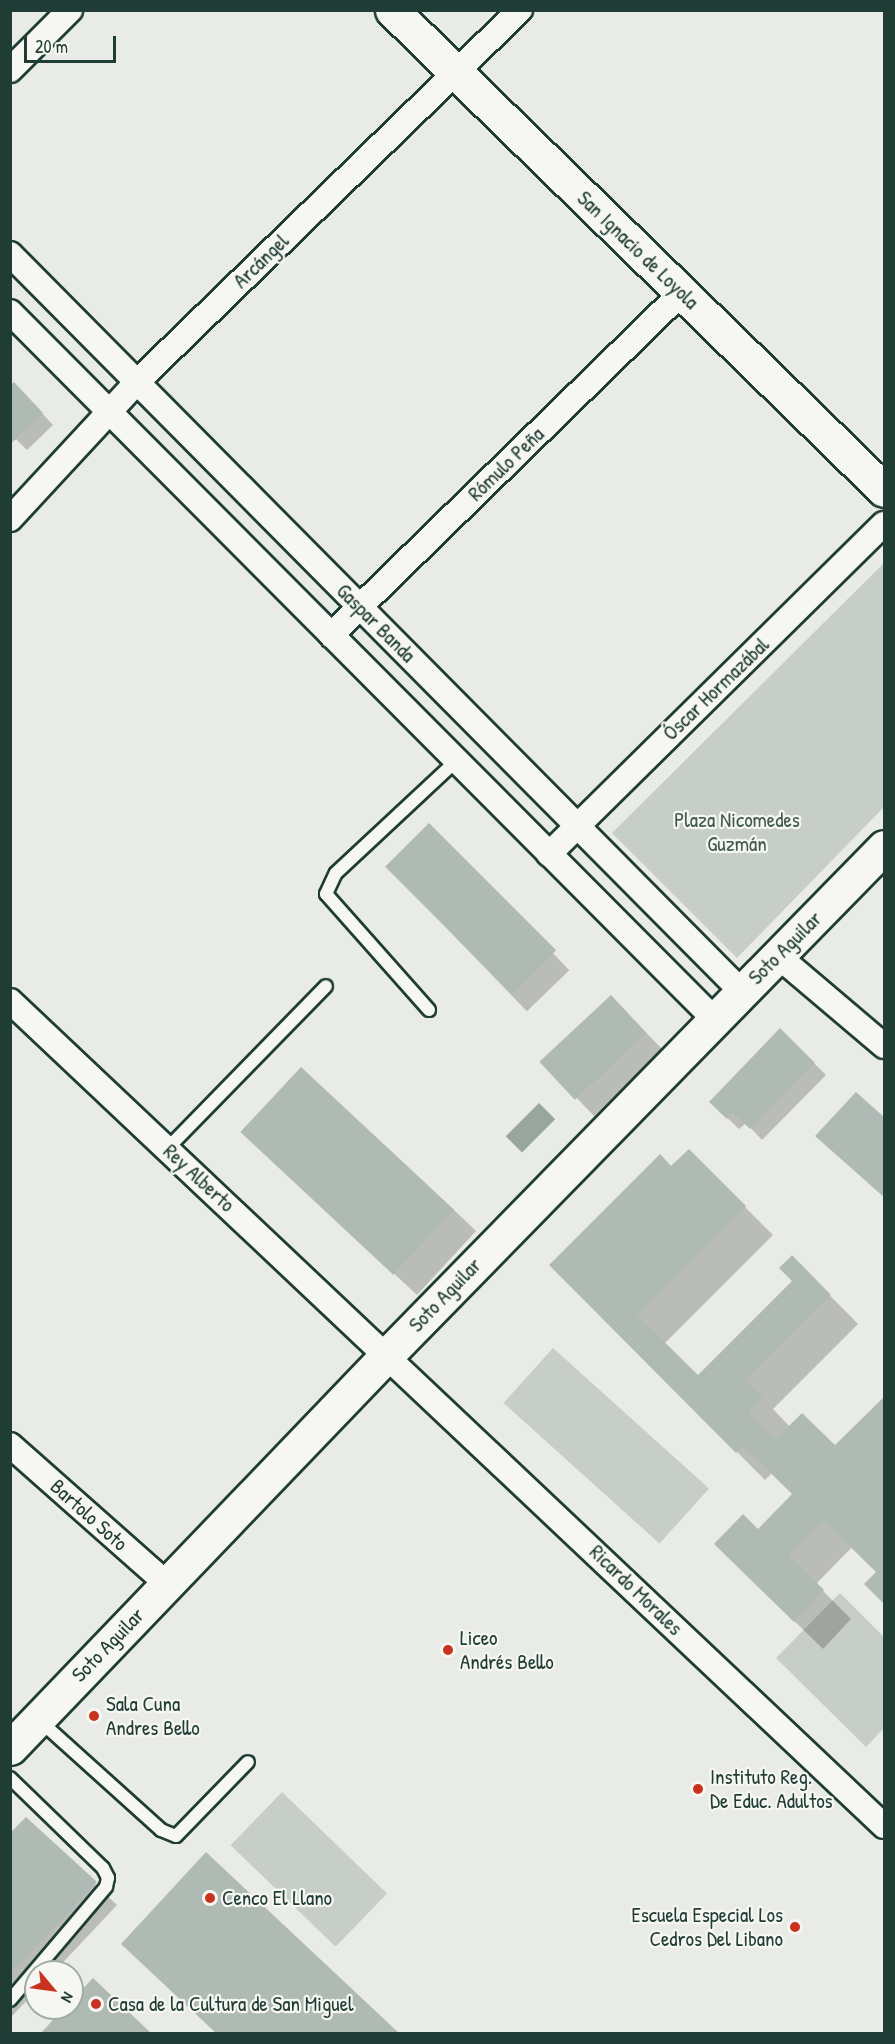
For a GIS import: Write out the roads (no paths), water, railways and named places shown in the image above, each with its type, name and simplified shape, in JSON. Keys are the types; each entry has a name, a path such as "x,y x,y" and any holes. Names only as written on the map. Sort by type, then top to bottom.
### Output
{"street":[{"path":"10,70 70,10"},
{"name":"San Ignacio de Loyola","path":"392,10 885,490"},
{"name":"Arcángel","path":"10,519 137,382 520,10"},
{"name":"Gaspar Banda","path":"10,254 742,992"},
{"name":"Rómulo Peña","path":"331,634 681,293"},
{"name":"Gaspar Banda","path":"10,312 715,1020"},
{"name":"Óscar Hormazábal","path":"549,854 885,524"},
{"name":"Soto Aguilar","path":"10,1748 388,1354 885,847"},
{"path":"778,956 885,1046"},
{"name":"Rey Alberto","path":"10,1001 388,1354"},
{"name":"Ricardo Morales","path":"388,1354 885,1826"},
{"name":"Bartolo Soto","path":"10,1445 167,1584"}],"lane":[{"path":"429,1010 327,894 336,873 456,761"},
{"path":"168,1148 326,986"},
{"path":"38,1719 161,1830 176,1836 248,1762"},
{"path":"10,1778 103,1868 108,1878 106,1887 10,2000"}],"place":[{"name":"Liceo Andrés Bello","path":"448,1650"},
{"name":"Sala Cuna Andres Bello","path":"94,1716"},
{"name":"Instituto Reg. De Educ. Adultos","path":"698,1789"},
{"name":"Cenco El Llano","path":"210,1898"},
{"name":"Escuela Especial Los Cedros Del Libano","path":"795,1927"},
{"name":"Casa de la Cultura de San Miguel","path":"96,2004"}],"park label":[{"name":"Plaza Nicomedes Guzmán","path":"737,832"}]}
